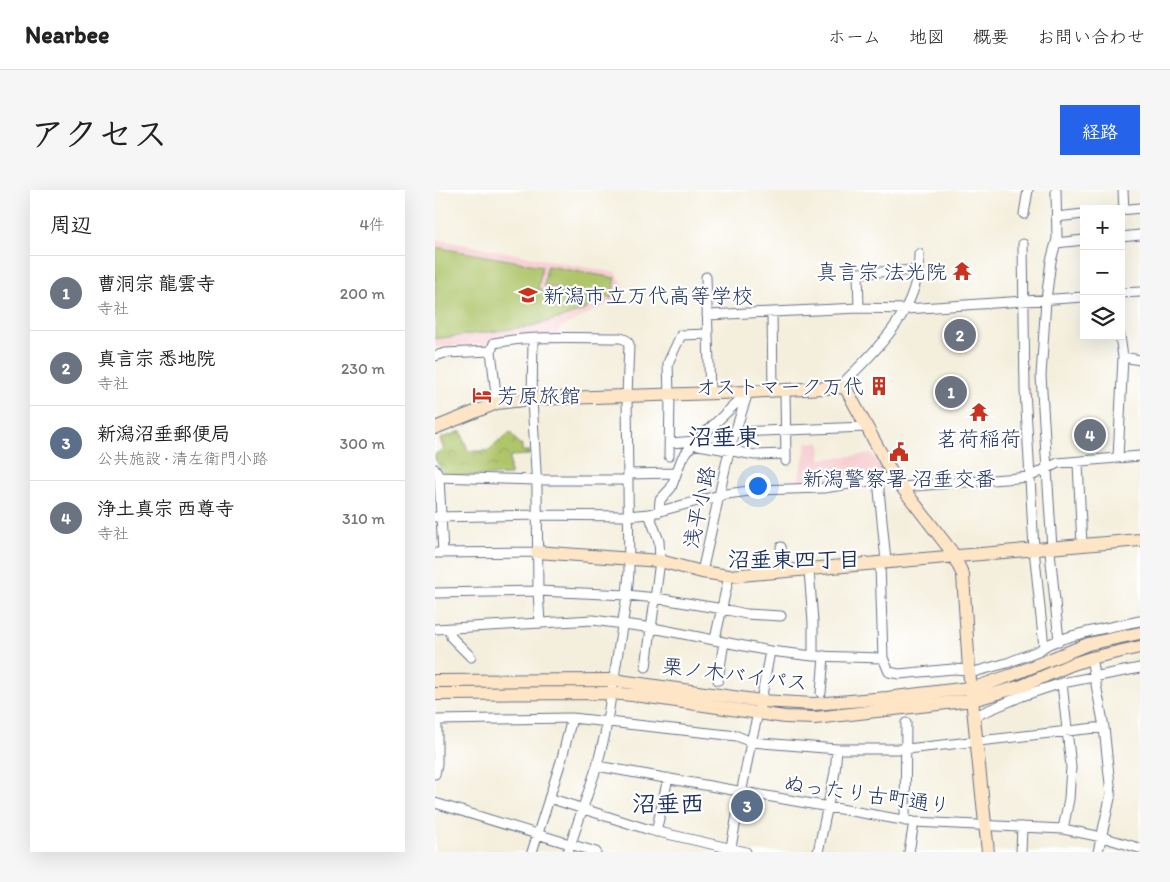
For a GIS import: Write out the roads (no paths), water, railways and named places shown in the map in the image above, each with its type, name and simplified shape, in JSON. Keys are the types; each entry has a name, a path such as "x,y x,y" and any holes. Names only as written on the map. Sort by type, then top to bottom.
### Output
{"street":[{"path":"1024,214 1028,190"},
{"path":"1057,190 1056,243 1051,261 1046,300 1041,376 1052,548 1050,557 1059,641"},
{"path":"1123,190 1123,205"},
{"path":"1125,210 1140,208"},
{"path":"1056,217 1080,214"},
{"path":"1125,237 1140,235"},
{"path":"1056,243 1080,240"},
{"path":"1023,244 1025,390 1029,477 1043,647"},
{"path":"919,254 918,280 906,309 885,339 847,378 845,387 894,477 952,552 963,574 969,672 988,852"},
{"path":"859,308 859,273 919,270"},
{"path":"706,277 711,393"},
{"path":"1125,293 1140,292"},
{"path":"707,315 859,308 906,309 1024,302 1080,296"},
{"path":"670,443 695,443 729,451 786,458 785,430 779,390 772,313"},
{"path":"669,456 668,363 681,335 708,334"},
{"path":"497,403 491,351 494,343 508,340 533,339 621,338 629,344 627,396 629,559 627,595 608,721 597,766 569,848"},
{"path":"533,339 532,399 540,623"},
{"path":"1118,458 1123,357 1121,340"},
{"path":"435,356 445,353 491,351"},
{"path":"1123,357 1140,360"},
{"path":"435,428 497,403 532,399 845,387"},
{"path":"659,512 659,500 671,488 682,458 748,392"},
{"name":"浅平小路","path":"702,572 729,451 748,392"},
{"path":"735,432 866,427"},
{"path":"903,488 1029,477 1058,463 1078,463 1140,456"},
{"path":"1078,463 1082,545"},
{"path":"675,473 628,477 536,480 437,473 439,553 537,552 660,561 702,572 729,576 1140,540"},
{"path":"438,517 627,516 659,512 720,495 756,490 824,488 894,477"},
{"path":"878,480 886,561 884,563 883,658 889,672 899,674 953,669 969,672 1007,663 1059,641 1140,621"},
{"path":"646,667 653,628 660,561 659,541 649,514"},
{"path":"781,547 784,572"},
{"path":"809,570 813,622 813,656"},
{"path":"718,680 719,641 729,576"},
{"path":"435,593 538,591 627,595 723,608 747,614 781,616"},
{"path":"435,626 451,628 593,620 653,628 770,651 813,656 883,658"},
{"path":"451,628 451,637 471,657"},
{"name":"栗ノ木バイパス","path":"972,694 1012,675 1088,644 1140,633"},
{"name":"栗ノ木バイパス","path":"435,681 613,680 760,707 785,717 815,718 1023,686 1070,665 1091,658 1140,647"},
{"path":"731,851 770,651"},
{"path":"821,693 824,656"},
{"path":"1091,658 1096,675 1104,727 1111,794 1098,852"},
{"path":"975,716 1022,696 1061,683 1140,668"},
{"path":"1061,683 1071,768 1069,799 1063,829"},
{"name":"栗ノ木バイパス","path":"435,694 611,693 760,707"},
{"path":"435,774 437,764 436,720 572,718 737,736 751,742 837,749 907,749 1104,727"},
{"path":"532,852 572,718"},
{"path":"906,723 910,822 909,852"},
{"path":"818,852 826,807 835,772 837,749"},
{"name":"ぬったり古町通り","path":"597,766 910,822 1063,829 1102,837 1139,848"},
{"path":"656,832 668,778"},
{"path":"549,798 656,832 731,851 746,852"},
{"path":"435,803 537,835 569,848 596,852"},
{"path":"1021,852 1022,827"}],"place":[{"name":"真言宗 法光院","path":"962,271"},
{"name":"新潟市立万代高等学校","path":"528,295"},
{"name":"真言宗 悉地院","path":"960,335"},
{"name":"オストマーク万代","path":"879,386"},
{"name":"曹洞宗 龍雲寺","path":"951,392"},
{"name":"芳原旅館","path":"482,395"},
{"name":"茗荷稲荷","path":"979,412"},
{"name":"浄土真宗 西尊寺","path":"1090,435"},
{"name":"新潟警察署 沼垂交番","path":"899,452"},
{"name":"新潟沼垂郵便局","path":"747,806"}],"district":[{"name":"沼垂東","path":"724,436"},
{"name":"沼垂東四丁目","path":"794,559"},
{"name":"沼垂西","path":"668,803"}]}
